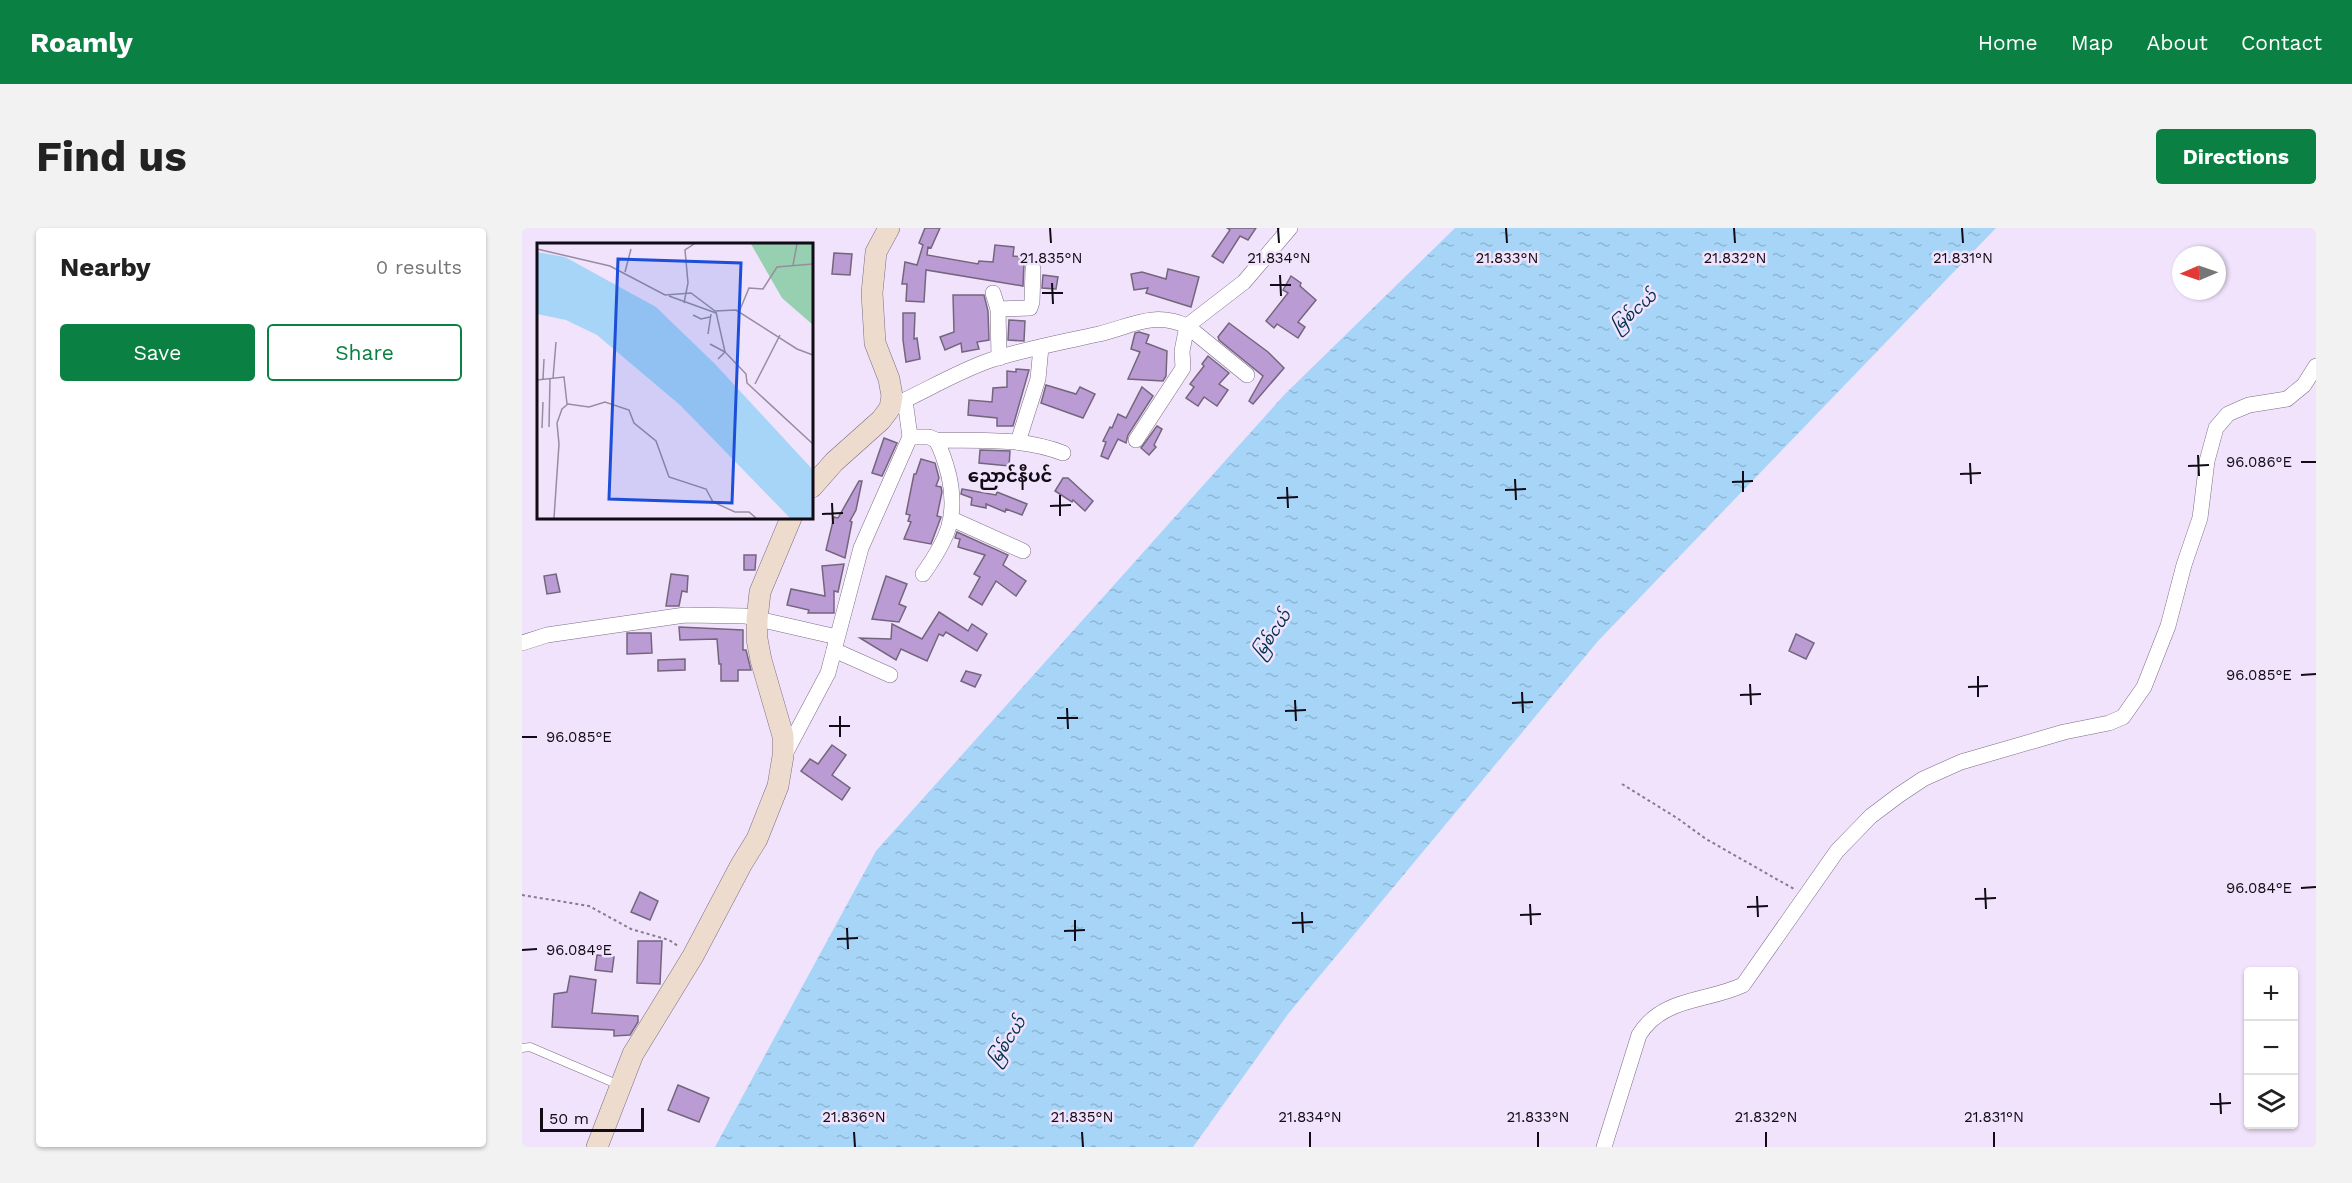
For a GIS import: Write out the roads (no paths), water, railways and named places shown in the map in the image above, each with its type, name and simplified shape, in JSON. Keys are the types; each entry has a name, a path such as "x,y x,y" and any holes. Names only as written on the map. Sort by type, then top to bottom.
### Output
{"street":[{"path":"783,756 821,687 836,644 861,548 910,437 898,402 892,396 889,379 875,343 872,293 876,252 888,228"},
{"path":"1136,440 1183,368 1182,351 1187,326 1244,282 1290,228"},
{"path":"998,309 1030,308 1033,296 1033,269"},
{"path":"993,293 998,309 999,358"},
{"path":"813,486 834,462 898,402 999,358 1115,330 1147,319 1169,320 1187,326 1246,375"},
{"path":"1018,442 1038,379 1041,347"},
{"path":"1604,1147 1639,1035 1645,1025 1660,1013 1687,1001 1723,994 1743,985 1845,841 1871,816 1923,780 1961,762 2064,732 2109,723 2123,717 2144,687 2170,620 2184,565 2200,518 2207,461 2216,428 2228,414 2249,405 2287,399 2304,385 2316,366"},
{"path":"910,437 1018,442 1040,445 1063,453"},
{"path":"923,574 944,542 952,519 950,482 936,440"},
{"path":"597,1147 638,1045 693,956 757,839 778,786 783,756 783,736 757,639 757,620 760,592 791,519"},
{"path":"952,519 1023,551"},
{"path":"522,642 547,635 671,616 734,615 836,644 890,675"}],"lane":[{"path":"522,1048 530,1047 621,1085"}],"water":[{"name":"မြစ်ငယ်","path":"1455,228 1996,228 1598,641 1288,1014 1193,1147 715,1147 876,851 1284,395"}],"district":[{"name":"ညောင်နီပင်","path":"1010,475"}]}
